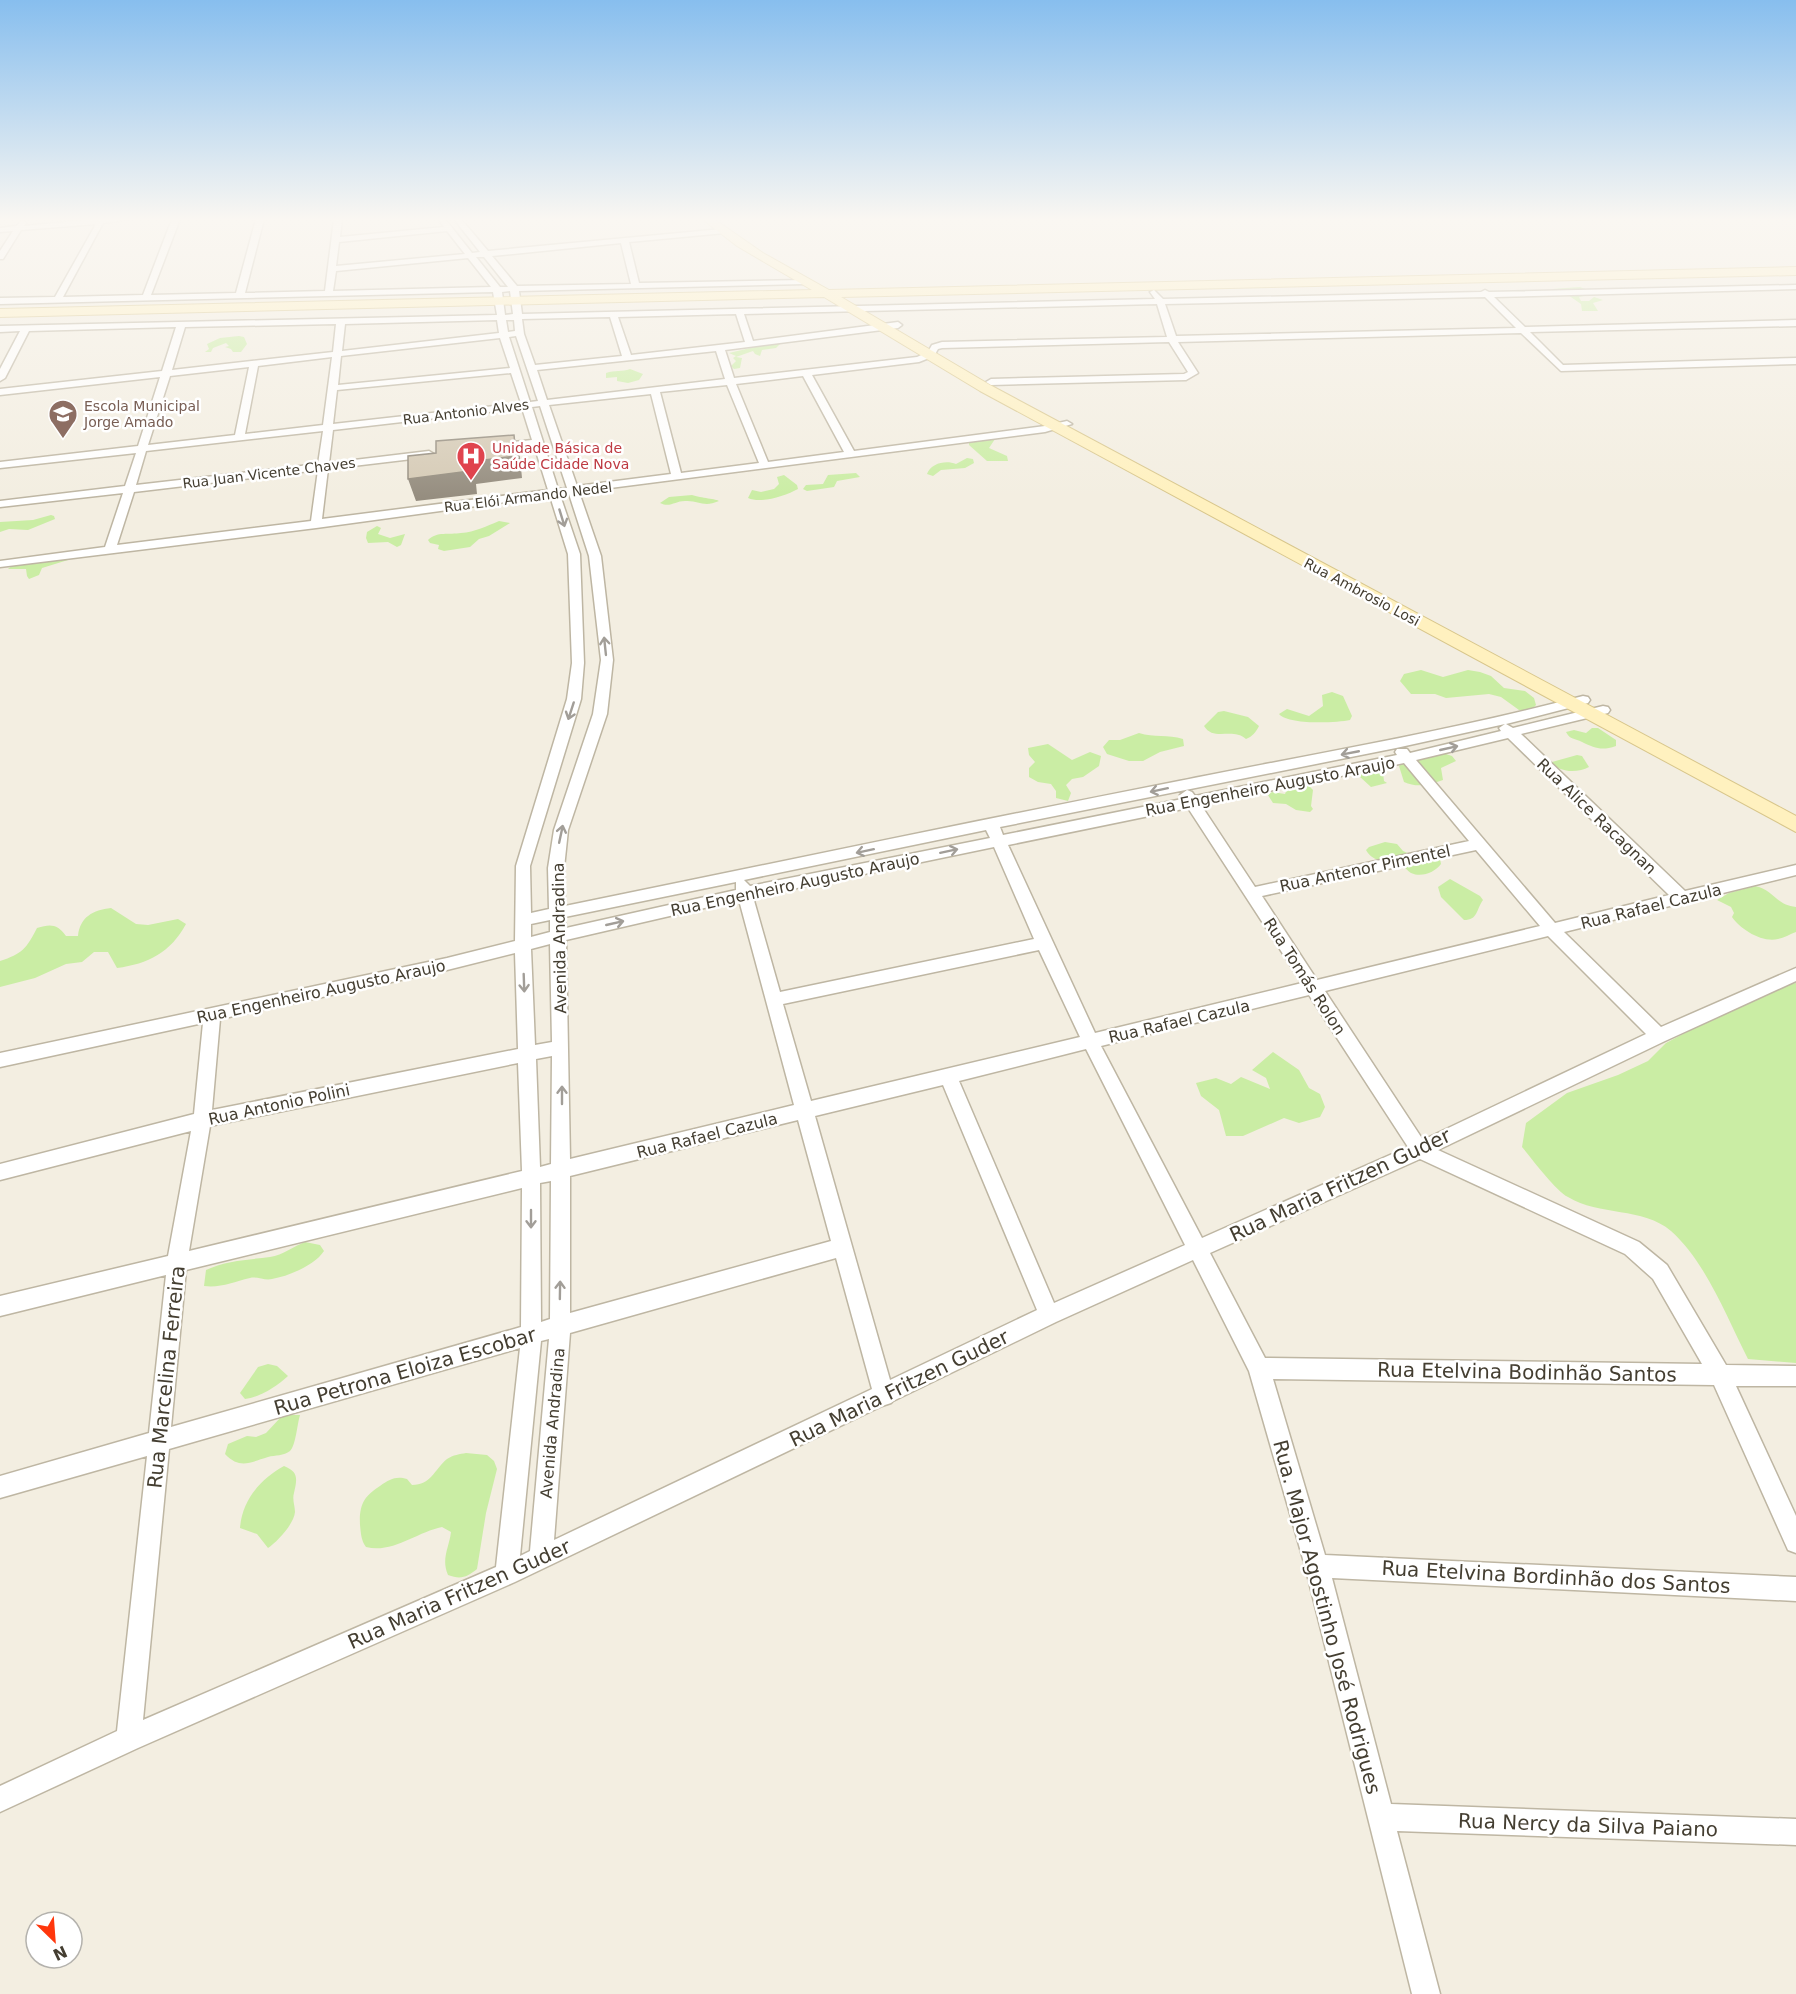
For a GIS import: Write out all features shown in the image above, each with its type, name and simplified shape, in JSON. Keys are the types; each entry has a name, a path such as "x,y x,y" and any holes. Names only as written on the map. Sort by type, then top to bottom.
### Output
{"street":[{"path":"0,313 34,312"},
{"path":"0,329 341,321 408,312"},
{"path":"507,1574 531,1336 531,1177 523,944 523,866 574,699 578,663 574,554 538,442 534,404 512,335 508,312"},
{"path":"514,312 517,317"},
{"path":"512,335 517,317 514,312"},
{"path":"517,317 736,312"},
{"path":"739,312 750,344"},
{"path":"860,312 892,327 933,351"},
{"path":"873,312 892,327"},
{"path":"991,382 1186,377 1193,373 1172,339 1163,312"},
{"path":"1504,312 1561,368 1796,361"},
{"path":"613,314 628,358"},
{"path":"316,520 341,321"},
{"path":"112,545 182,323"},
{"name":"Rua Antonio Alves","path":"0,465 806,373 920,359 933,351 1172,339 1796,323"},
{"path":"333,388 720,348 892,327"},
{"path":"0,378 5,359 26,328"},
{"path":"0,392 512,335"},
{"path":"720,348 731,382 764,463"},
{"name":"Rua Ambrosio Losi","path":"933,351 991,382 1056,423"},
{"name":"Rua Ambrosio Losi","path":"933,351 1056,423 1587,707 1796,825"},
{"path":"239,438 254,365"},
{"path":"806,373 849,452"},
{"path":"655,391 676,474"},
{"name":"Avenida Andradina","path":"534,404 571,487 596,556 607,660 600,714 561,830 556,868 561,1047 560,1326 541,1558"},
{"name":"Rua Elói Armando Nedel","path":"0,556 316,520 849,452 1056,423"},
{"path":"481,448 538,442"},
{"name":"Rua Juan Vicente Chaves","path":"0,504 436,453"},
{"name":"Rua Elói Armando Nedel","path":"0,564 112,545"},
{"path":"524,920 742,885 991,824 1396,744 1499,721 1587,707"},
{"name":"Rua Ambrosio Losi","path":"1587,707 1796,812"},
{"name":"Rua Engenheiro Augusto Araujo","path":"0,1060 447,964 742,885 999,840 1407,758 1512,734 1587,707"},
{"name":"Rua Alice Racagnan","path":"1499,721 1682,898"},
{"path":"1396,744 1552,930 1659,1036"},
{"name":"Rua Tomás Rolon","path":"1181,785 1420,1150"},
{"name":"Rua. Major Agostinho José Rodrigues","path":"991,824 1091,1041 1259,1368 1317,1566 1426,1994"},
{"name":"Rua Antenor Pimentel","path":"1252,893 1479,844"},
{"name":"Rua Rafael Cazula","path":"0,1306 1796,870"},
{"path":"742,885 884,1395"},
{"path":"773,1000 1044,943"},
{"name":"Rua Maria Fritzen Guder","path":"0,1799 129,1739 507,1574 1049,1315 1420,1150 1659,1036 1796,974"},
{"name":"Rua Marcelina Ferreira","path":"129,1739 177,1263 202,1120 212,1015"},
{"name":"Rua Antonio Polini","path":"0,1172 202,1120 561,1047"},
{"path":"948,1076 1049,1315"},
{"path":"1420,1150 1632,1248 1660,1272 1720,1375 1796,1542"},
{"name":"Rua Petrona Eloiza Escobar","path":"0,1486 844,1247"},
{"name":"Rua Etelvina Bodinhão Santos","path":"1259,1368 1796,1376"},
{"name":"Rua Etelvina Bordinhão dos Santos","path":"1317,1566 1796,1589"},
{"name":"Rua Nercy da Silva Paiano","path":"1381,1817 1796,1832"}],"green space":[{"path":"244,337 247,344 241,352 233,352 225,347 229,346 226,343 213,348 211,352 205,352 209,349 207,344 220,338"},
{"path":"767,344 780,344 776,348 762,350 760,356 753,351 736,357 742,358 740,368 734,369 731,366 736,361 733,358 736,356 729,353"},
{"path":"630,369 643,374 639,380 628,383 617,381 617,377 606,378 606,373"},
{"path":"991,437 995,439 989,448 1007,456 1008,461 987,461 969,445 969,443"},
{"path":"967,458 973,459 974,463 965,468 941,470 933,476 927,474 935,465 956,464"},
{"path":"856,473 860,477 837,481 834,487 807,491 803,489 806,485 823,484 828,475"},
{"path":"784,475 797,485 798,489 766,500 748,498 752,490 761,492 774,489 779,484 777,477"},
{"path":"692,495 719,501 709,504 690,501 670,505 660,503 669,497"},
{"path":"51,515 55,519 28,530 9,529 0,532 0,522 33,520"},
{"path":"499,521 510,523 489,536 479,539 470,547 444,551 438,549 439,545 430,543 428,540 439,534 471,531"},
{"path":"377,526 381,528 378,534 390,538 405,534 401,545 397,547 388,542 368,543 367,532"},
{"path":"64,558 68,560 42,568 39,575 29,579 26,569 8,569 25,563"},
{"path":"1421,670 1443,677 1468,670 1480,672 1491,676 1504,688 1525,691 1534,698 1536,705 1530,711 1519,710 1501,697 1489,694 1446,698 1435,694 1411,694 1400,681 1404,674"},
{"path":"1332,692 1343,696 1352,716 1350,720 1302,722 1284,718 1279,714 1287,709 1309,716 1323,706 1322,695"},
{"path":"1224,711 1248,717 1259,726 1254,734 1246,739 1235,734 1218,734 1208,731 1204,726 1218,712"},
{"path":"1592,728 1598,728 1616,740 1616,746 1602,749 1571,738 1566,732 1574,730 1586,733"},
{"path":"1139,733 1183,739 1184,746 1160,752 1143,761 1129,761 1107,754 1103,747 1109,740 1120,740"},
{"path":"1048,744 1072,760 1090,752 1101,756 1099,766 1083,777 1072,779 1066,785 1071,793 1068,801 1056,798 1056,791 1051,784 1038,782 1029,777 1029,768 1035,762 1029,755 1028,748"},
{"path":"1443,753 1452,756 1456,761 1441,768 1443,780 1424,785 1404,782 1399,766 1402,763"},
{"path":"1577,755 1582,756 1589,767 1569,771 1555,766 1552,762"},
{"path":"1376,768 1383,773 1384,781 1387,783 1371,787 1359,776 1364,771"},
{"path":"1297,784 1309,786 1313,790 1311,806 1313,809 1310,812 1296,810 1286,804 1273,803 1268,795 1272,792 1285,794 1288,787"},
{"path":"1385,842 1397,844 1403,851 1412,855 1427,849 1438,848 1441,864 1428,873 1419,875 1395,863 1373,858 1366,850"},
{"path":"1450,879 1483,900 1476,914 1469,920 1464,920 1441,897 1438,887"},
{"path":"1755,886 1766,890 1784,904 1796,907 1796,932 1772,940 1759,937 1736,922 1732,917 1734,913 1731,907 1717,900 1729,893"},
{"path":"111,908 136,924 148,925 178,919 186,924 166,949 148,960 117,968 108,952 94,952 82,962 66,964 35,978 0,987 0,961 14,956 23,949 37,928 53,926 60,929 66,936 78,936 81,924 88,916"},
{"path":"1796,983 1796,1363 1748,1359 1705,1274 1695,1258 1671,1231 1647,1218 1593,1207 1568,1197 1551,1182 1522,1147 1526,1123 1567,1093 1618,1075 1648,1061 1666,1043 1768,989"},
{"path":"1273,1052 1299,1070 1309,1088 1320,1094 1325,1107 1320,1117 1299,1123 1284,1118 1243,1136 1226,1136 1219,1110 1201,1096 1196,1083 1216,1078 1231,1084 1241,1077 1270,1089 1266,1078 1252,1070"},
{"path":"305,1242 320,1245 324,1251 314,1261 294,1273 279,1278 253,1278 222,1285 204,1286 206,1270 230,1262 275,1256"},
{"path":"268,1364 277,1366 288,1376 268,1391 245,1399 240,1393 258,1367"},
{"path":"300,1415 294,1444 288,1453 246,1463 236,1462 225,1454 228,1444 247,1436 256,1437 266,1433 281,1417"},
{"path":"466,1453 487,1455 494,1461 497,1469 486,1513 477,1569 464,1577 448,1575 445,1559 451,1532 442,1527 385,1548 366,1547 363,1542 360,1518 364,1502 370,1494 396,1478 407,1479 412,1485 424,1482 447,1459"},
{"path":"284,1466 296,1476 293,1498 295,1512 288,1527 268,1548 257,1534 240,1528 241,1518 248,1500 260,1484"}],"building":[{"path":"514,435 516,456 469,462 470,471 408,479 408,456 436,453 436,441"}],"place":[{"name":"Escola Municipal Jorge Amado","path":"63,440"},
{"name":"Unidade Básica de Saúde Cidade Nova","path":"471,482"}]}
